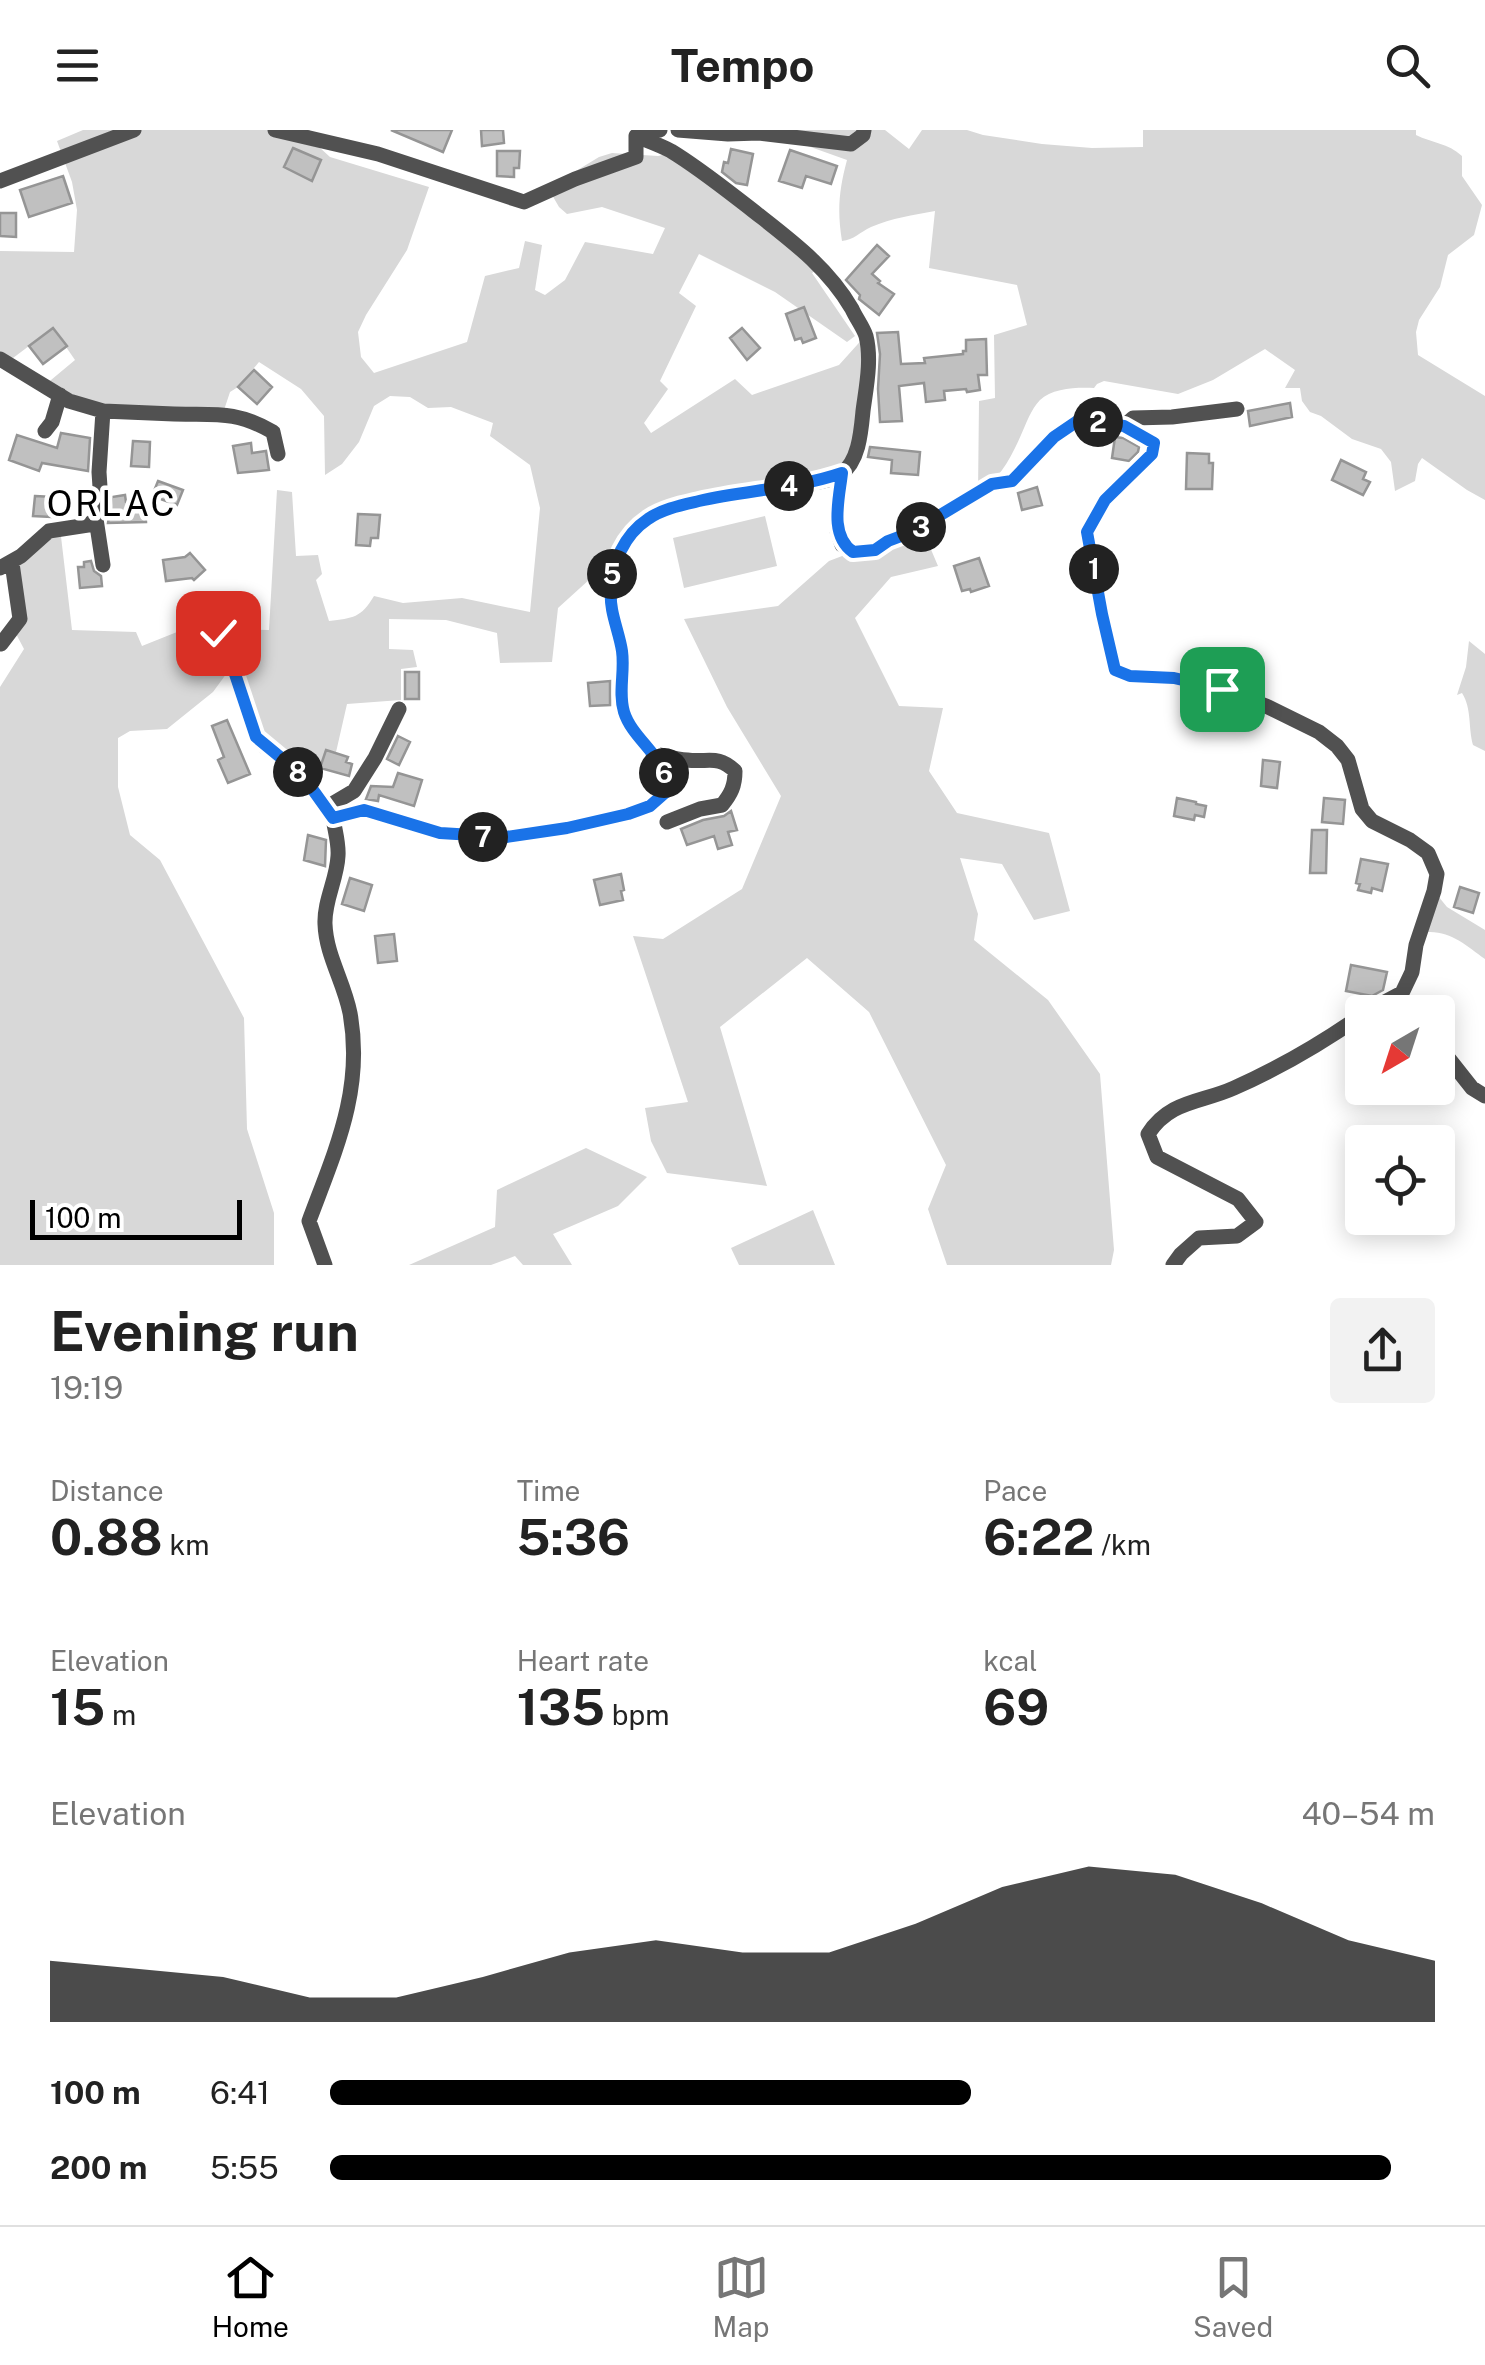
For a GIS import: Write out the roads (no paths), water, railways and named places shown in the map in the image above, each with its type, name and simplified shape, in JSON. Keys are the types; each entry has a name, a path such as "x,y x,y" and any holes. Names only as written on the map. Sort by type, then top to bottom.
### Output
{"street":[{"path":"0,181 134,130"},
{"path":"274,130 378,154 524,202 636,157 636,136"},
{"path":"636,136 660,130"},
{"path":"678,130 760,133 851,144 863,136 864,130"},
{"path":"636,136 670,150 798,245 841,291 866,335 868,364 860,438 842,473 838,531 842,544 853,552 875,550 992,484 1012,481 1054,437 1079,420 1124,426 1154,443 1152,454 1105,500 1087,532 1115,670 1130,676 1174,678 1222,689 1319,732 1337,746 1348,760 1362,809 1372,820 1428,853 1436,874 1412,972 1398,995"},
{"path":"0,359 84,406 178,414 223,413 254,421 273,432 278,454"},
{"path":"45,431 60,395"},
{"path":"1124,426 1134,418 1237,409"},
{"path":"103,410 101,502 96,519 103,565"},
{"path":"330,813 364,810 440,833 487,838 567,828 650,806 667,791 668,780 625,716 621,695 623,656 610,596 618,555 651,516 741,492 819,481 842,473"},
{"path":"0,644 20,619 6,565 49,531 88,525 96,519"},
{"path":"200,603 225,647 256,737 303,776 330,813 338,856 325,918 326,944 348,1001 354,1057 350,1102 309,1221 325,1265"},
{"path":"330,813 354,790 399,709"},
{"path":"654,754 694,762 710,758 735,771 731,794 722,805 667,822"},
{"path":"1173,1265 1199,1238 1237,1236 1256,1222 1238,1199 1157,1157 1148,1134 1157,1120 1186,1102 1229,1090 1284,1064 1345,1028"},
{"path":"1455,1066 1472,1088 1485,1096"}],"district":[{"name":"ORLAC","path":"112,504"}]}
